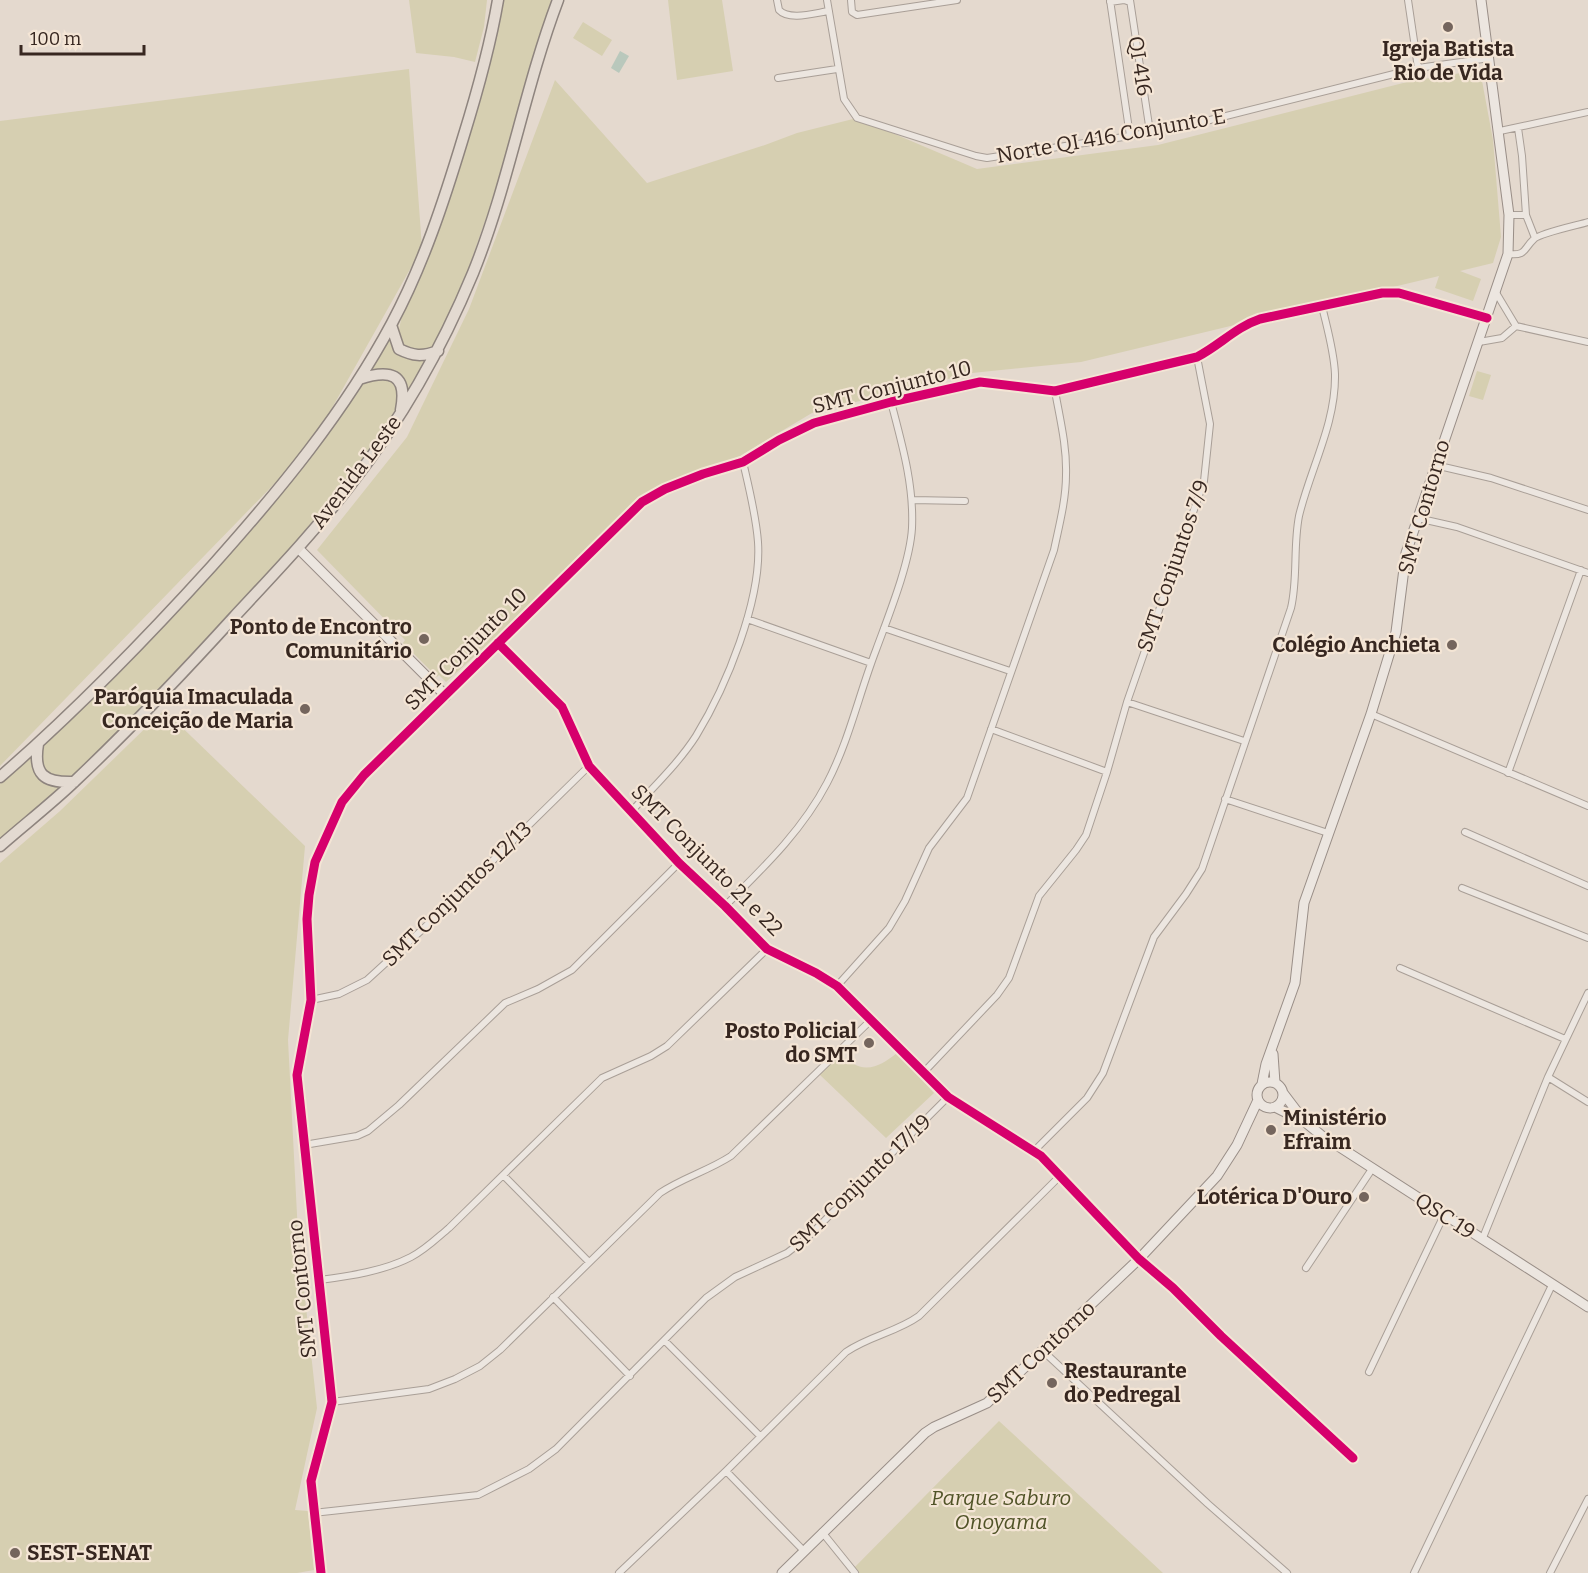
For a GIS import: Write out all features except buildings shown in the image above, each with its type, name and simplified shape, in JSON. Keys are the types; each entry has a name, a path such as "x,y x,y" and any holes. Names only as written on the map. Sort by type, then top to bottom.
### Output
{"main road":[{"path":"0,777 38,744 176,605 245,529 303,460 359,379 391,325 419,266 453,173 476,97 498,0"},
{"name":"Avenida Leste","path":"0,846 74,782 188,668 298,548 352,483 400,413 438,351 473,274 506,179 545,35 558,0"},
{"path":"391,325 399,349 413,355 426,356 438,351"},
{"path":"359,379 377,373 394,377 399,381 402,389 400,413"},
{"path":"38,744 36,759 38,769 44,777 53,781 74,782"}],"street":[{"path":"777,0 778,10 785,15 829,11"},
{"name":"Norte QI 416 Conjunto E","path":"827,0 837,69 844,99 857,118 987,158 1130,136 1202,122 1418,68 1490,57"},
{"path":"850,0 852,12 857,15 957,0"},
{"path":"1408,0 1418,68"},
{"name":"SMT Contorno","path":"1262,1084 1266,1064 1295,983 1304,903 1371,714 1396,632 1404,565 1417,518 1508,254 1509,215 1500,131 1481,0"},
{"path":"1130,1 1110,1 1130,136"},
{"name":"QI 416","path":"1130,1 1150,132"},
{"path":"778,78 837,69"},
{"path":"1500,131 1588,112"},
{"path":"1518,128 1526,215 1535,238"},
{"path":"1509,215 1526,215"},
{"path":"1508,254 1517,255 1526,251 1535,238 1588,222"},
{"path":"1495,291 1516,326 1588,342"},
{"name":"SMT Conjunto 10","path":"311,1000 307,919 309,895 315,862 342,802 364,775 642,502 665,489 743,462 779,440 814,423 891,402 980,382 1055,391 1197,357 1214,348 1245,324 1279,314 1390,292 1428,300 1487,318"},
{"path":"1035,1150 1087,1098 1104,1073 1154,937 1199,874 1291,608 1295,589 1296,536 1299,517 1326,432 1334,391 1332,350 1322,306"},
{"path":"1479,342 1502,338 1516,326"},
{"name":"SMT Conjuntos 7/9","path":"924,1072 997,995 1009,978 1039,896 1086,835 1127,702 1204,481 1210,424 1197,357"},
{"path":"837,986 889,928 898,915 929,848 968,798 1010,671 1054,550 1066,476 1063,435 1055,391"},
{"path":"725,906 778,853 826,784 842,751 884,628 906,561 912,530 912,500 905,454 891,402"},
{"path":"631,812 696,737 727,675 747,619 757,572 758,543 752,499 743,462"},
{"path":"1435,465 1491,478 1588,510"},
{"path":"912,500 965,501"},
{"path":"1417,518 1457,527 1588,573"},
{"path":"298,548 446,696"},
{"path":"1508,773 1581,570"},
{"path":"747,619 871,663"},
{"path":"884,628 1010,671"},
{"name":"SMT Conjunto 21 e 22","path":"498,643 562,707 589,766 680,863 767,949 837,986 948,1097 1035,1150 1139,1259"},
{"path":"1127,702 1245,741"},
{"path":"1371,714 1588,806"},
{"path":"992,729 1107,772"},
{"name":"SMT Conjuntos 12/13","path":"311,1000 339,994 367,980 424,928 589,766"},
{"path":"1225,799 1328,833"},
{"path":"1465,832 1588,886"},
{"path":"304,1145 357,1136 368,1131 399,1105 505,1003 538,989 572,970 680,863"},
{"path":"1462,888 1588,938"},
{"path":"320,1280 353,1275 411,1257 449,1228 602,1078 651,1056 667,1046 767,949"},
{"path":"1400,968 1565,1039"},
{"path":"1482,1240 1548,1077 1588,993"},
{"name":"SMT Contorno","path":"311,1000 297,1075 332,1402 311,1481 321,1573"},
{"path":"332,1402 429,1389 480,1366 500,1350 660,1193 674,1184 714,1167 731,1156 871,1020"},
{"name":"SMT Contorno","path":"1275,1043 1273,1057 1275,1083"},
{"path":"1548,1077 1588,1102"},
{"path":"1275,1083 1283,1093 1281,1101 1266,1105 1257,1090 1262,1084 1275,1083"},
{"name":"QSC 19","path":"1283,1093 1305,1122 1321,1136 1552,1285 1587,1304"},
{"name":"SMT Conjunto 17/19","path":"314,1513 478,1495 530,1469 543,1460 721,1286 787,1253 809,1236 948,1097"},
{"name":"SMT Contorno","path":"782,1573 803,1550 926,1433 934,1427 987,1403 1139,1259 1217,1176 1232,1155 1247,1125 1266,1105"},
{"name":"QSC 19","path":"1266,1105 1305,1122"},
{"path":"1306,1268 1372,1169"},
{"path":"503,1175 589,1262"},
{"path":"618,1573 726,1471 846,1352 909,1323 924,1311 1061,1175"},
{"path":"1369,1372 1444,1215"},
{"path":"1139,1259 1173,1288 1221,1336 1353,1458"},
{"path":"1414,1573 1552,1285"},
{"path":"553,1297 630,1376"},
{"path":"665,1341 760,1436"},
{"path":"1043,1351 1208,1504 1287,1573"},
{"path":"726,1471 803,1550"},
{"path":"1550,1573 1588,1499"},
{"path":"822,1532 855,1573"}],"green space":[{"path":"409,0 487,0 484,27 475,62 416,53"},
{"path":"498,0 562,0 469,267 437,343 426,358 401,348 398,334 402,315 427,251"},
{"path":"668,0 722,0 733,71 677,80"},
{"path":"583,22 612,40 602,56 573,38"},
{"path":"409,69 422,248 310,447 0,766 0,121"},
{"path":"1480,70 1493,140 1501,237 1493,263 1460,271 1481,279 1473,301 1435,288 1439,276 1081,362 972,373 812,413 740,456 665,484 446,682 439,675 437,677 403,643 405,640 317,550 407,437 469,309 555,80 647,183 797,133 857,118 977,169 1158,145 1411,81"},
{"path":"401,316 397,334 400,349 426,360 400,411 295,543 72,782 48,782 39,758 44,745 181,608 255,526 304,466 363,384"},
{"path":"1477,371 1491,375 1483,400 1469,396"},
{"path":"164,710 305,846 288,1040 298,1234 317,1408 295,1510 308,1511 314,1570 297,1573 0,1573 0,863 60,811"},
{"path":"43,746 39,772 64,787 0,840 0,784"},
{"path":"897,1053 934,1093 886,1138 819,1074 840,1054 858,1066 870,1067 882,1063"},
{"name":"Parque Saburo Onoyama","path":"999,1421 1163,1573 849,1573"}],"shaded area":[{"path":"620,51 629,56 619,73 611,68"}],"cycle path":[{"path":"321,1573 311,1481 332,1402 297,1075 311,1000 307,919 315,862 342,802 364,775 642,502 665,489 743,462 779,440 814,423 891,402 980,382 1055,391 1197,357 1251,322 1260,319 1382,293 1399,293 1487,318"},
{"path":"498,643 562,707 589,766 679,863 767,949 837,986 948,1097 1041,1156 1139,1259 1173,1288 1221,1336 1353,1458"}],"place":[{"name":"Igreja Batista Rio de Vida","path":"1448,27"},
{"name":"Ponto de Encontro Comunitário","path":"424,639"},
{"name":"Colégio Anchieta","path":"1452,645"},
{"name":"Paróquia Imaculada Conceição de Maria","path":"305,709"},
{"name":"Posto Policial do SMT","path":"869,1043"},
{"name":"Ministério Efraim","path":"1271,1130"},
{"name":"Lotérica D'Ouro","path":"1364,1197"},
{"name":"Restaurante do Pedregal","path":"1052,1383"},
{"name":"SEST-SENAT","path":"15,1553"}]}
